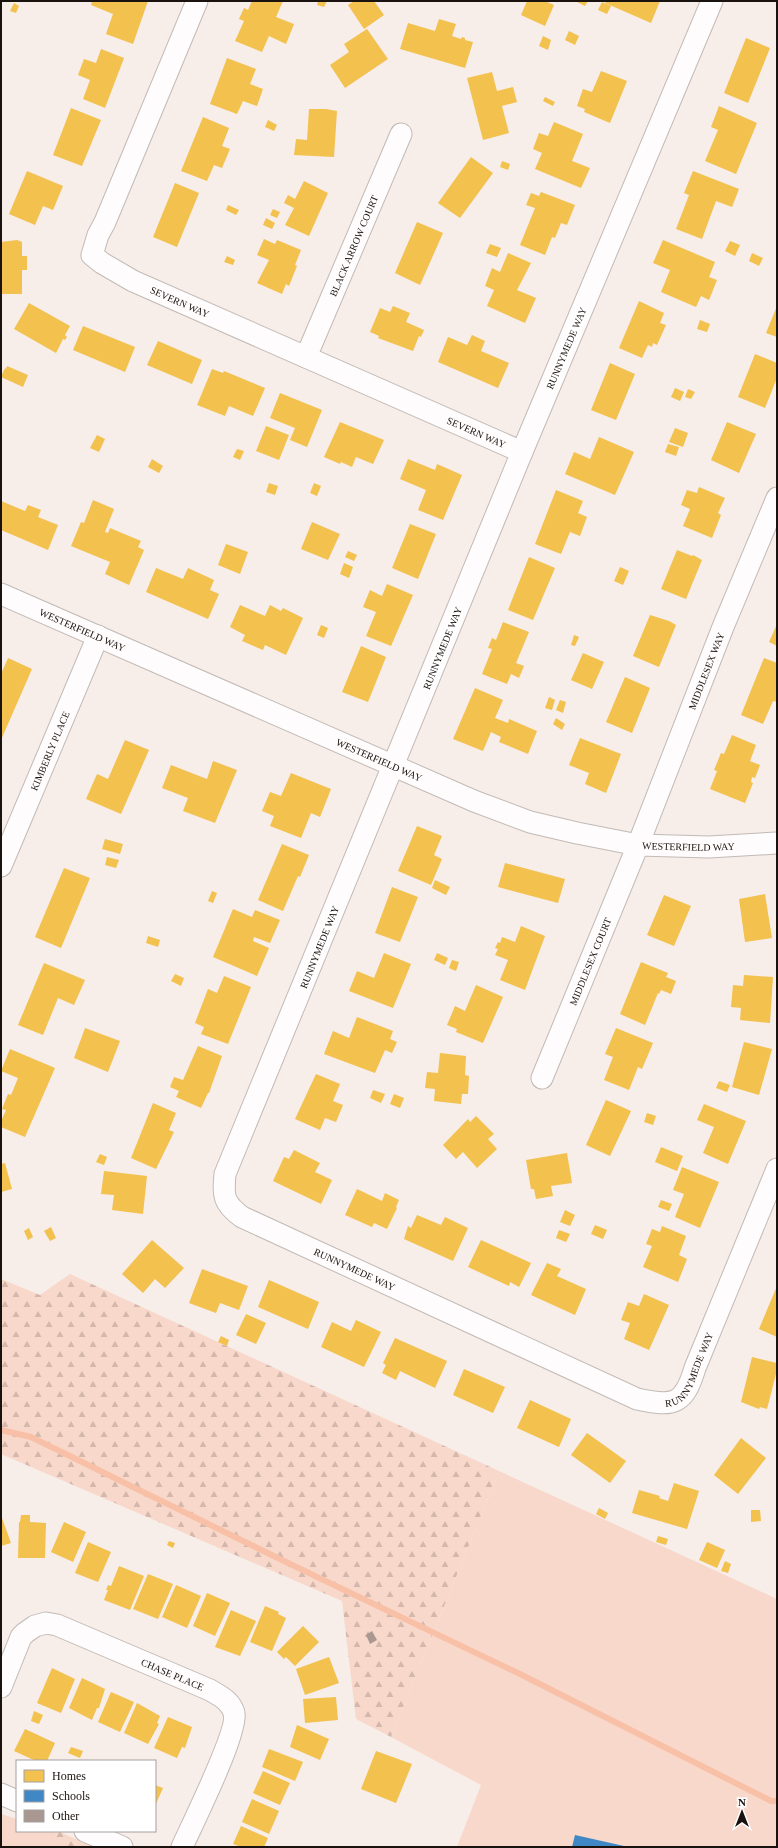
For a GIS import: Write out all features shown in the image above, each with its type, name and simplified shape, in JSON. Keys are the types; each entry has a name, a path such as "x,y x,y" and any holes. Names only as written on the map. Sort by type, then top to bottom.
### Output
{"street":[{"name":"SEVERN WAY","path":"197,1 105,222 98,235 92,255 102,263 133,281 522,452"},
{"name":"RUNNYMEDE WAY","path":"712,1 522,452 225,1174 223,1193 225,1200 242,1216 637,1399 657,1403 670,1402 680,1399 690,1384 695,1368 777,1169"},
{"name":"BLACK ARROW COURT","path":"306,357 401,134"},
{"name":"MIDDLESEX WAY","path":"638,845 723,626 777,498"},
{"name":"WESTERFIELD WAY","path":"1,594 474,801 530,822 638,845 709,847 777,843"},
{"name":"KIMBERLY PLACE","path":"1,866 98,636"},
{"name":"MIDDLESEX COURT","path":"542,1078 638,845"},
{"name":"CHASE PLACE","path":"1,1687 25,1632 35,1626 46,1623 72,1630 210,1690 224,1698 231,1706 235,1721 229,1741 182,1847"},
{"path":"1,1794 16,1801"},
{"path":"87,1832 122,1847"}],"green space":[{"path":"70,1274 499,1471 391,1737 356,1719 342,1601 1,1454 1,1279 40,1295"},
{"path":"499,1471 777,1599 777,1847 457,1847 481,1785 391,1737"},
{"path":"1,1814 16,1819 16,1832 58,1832 51,1847 1,1847"},
{"path":"58,1832 60,1832 93,1847 51,1847"}],"building: Homes":[{"path":"92,1 148,1 133,44 106,34 113,14 91,5"},
{"path":"252,1 283,1 276,17 294,24 286,44 269,36 262,52 235,41 244,21 239,19 244,8 248,10"},
{"path":"318,1 327,1 324,7 317,5"},
{"path":"354,1 374,1 384,15 364,29 348,5"},
{"path":"527,1 545,1 554,5 545,26 521,15"},
{"path":"575,1 588,1 585,6"},
{"path":"606,1 660,1 651,23 605,3"},
{"path":"602,2 611,6 607,14 598,10"},
{"path":"14,3 19,6 16,13 10,11"},
{"path":"439,19 456,24 452,36 461,39 462,37 465,38 465,40 473,42 465,68 400,49 408,23 435,31"},
{"path":"367,29 388,59 345,88 330,65 349,52 344,44"},
{"path":"569,31 579,36 575,45 565,40"},
{"path":"543,36 551,40 548,50 539,46"},
{"path":"746,38 770,48 748,103 724,93"},
{"path":"101,49 124,58 105,108 83,99 90,80 78,75 84,59 96,63"},
{"path":"227,58 256,69 250,84 263,89 257,106 243,101 237,114 210,104"},
{"path":"601,71 627,81 610,123 584,112 585,109 577,106 583,89 592,92"},
{"path":"492,72 497,91 513,87 517,102 502,106 509,133 483,140 467,78"},
{"path":"545,97 555,102 553,106 543,101"},
{"path":"719,106 757,123 736,174 705,161 718,130 711,127"},
{"path":"71,108 101,120 82,166 53,155"},
{"path":"309,109 326,109 337,111 334,157 294,155 296,139 307,140"},
{"path":"203,117 229,128 222,146 230,149 222,168 214,165 207,181 181,171"},
{"path":"268,120 277,125 274,131 265,127"},
{"path":"554,122 583,134 572,161 590,168 581,188 535,169 542,153 533,149 539,133 548,136"},
{"path":"471,157 493,173 460,218 438,203"},
{"path":"502,161 510,164 508,170 500,167"},
{"path":"27,171 63,186 53,210 43,206 35,225 9,214"},
{"path":"693,171 739,189 732,207 716,201 702,239 676,229 689,195 684,193"},
{"path":"304,181 328,193 309,236 285,225 294,208 284,203 288,195 295,199"},
{"path":"175,183 199,193 177,247 153,237"},
{"path":"541,192 575,205 567,225 561,223 555,238 552,237 545,255 520,245 535,208 526,205 531,193 539,196"},
{"path":"228,205 239,210 236,215 226,210"},
{"path":"273,209 280,212 277,218 270,215"},
{"path":"266,218 275,223 272,229 263,225"},
{"path":"417,222 443,233 420,285 395,273"},
{"path":"264,239 275,244 277,240 301,250 295,265 297,266 289,286 286,284 282,294 257,283 269,260 257,255"},
{"path":"17,240 22,242 22,256 27,256 27,270 22,270 22,294 1,294 1,242"},
{"path":"663,240 715,262 709,277 717,280 709,300 701,296 696,307 661,292 670,270 653,263"},
{"path":"730,241 740,245 735,256 725,251"},
{"path":"490,244 501,248 497,257 486,253"},
{"path":"508,253 531,263 517,290 536,298 525,323 487,306 494,290 485,286 492,268 500,272"},
{"path":"752,253 763,258 759,266 749,261"},
{"path":"227,256 235,260 233,265 224,262"},
{"path":"639,301 664,313 660,323 666,325 657,345 653,343 652,347 648,345 642,358 619,348"},
{"path":"29,303 70,326 65,335 67,337 65,340 63,339 56,353 14,329"},
{"path":"393,306 410,313 406,322 424,330 421,337 419,336 413,351 378,338 379,336 370,332 380,308 390,312"},
{"path":"777,306 777,337 766,333"},
{"path":"700,320 710,324 707,332 697,329"},
{"path":"83,326 135,347 125,372 73,350"},
{"path":"472,335 485,341 481,351 509,363 498,388 438,362 448,337 467,345"},
{"path":"158,341 202,360 192,384 147,365"},
{"path":"755,354 777,363 777,378 765,408 738,397"},
{"path":"610,363 635,374 616,420 591,410"},
{"path":"7,366 28,375 23,387 1,377"},
{"path":"212,369 223,373 224,371 265,388 253,416 229,406 225,416 197,405"},
{"path":"675,388 684,392 680,401 671,397"},
{"path":"688,389 695,392 691,399 685,397"},
{"path":"280,393 322,410 307,447 290,440 295,428 270,418"},
{"path":"340,422 384,440 373,464 356,457 352,467 341,462 340,464 324,457"},
{"path":"727,422 756,434 739,473 711,460"},
{"path":"266,426 289,435 279,460 256,451"},
{"path":"675,428 688,433 683,447 669,442"},
{"path":"97,435 105,439 99,452 90,448"},
{"path":"599,437 634,452 615,495 565,474 574,452 590,459"},
{"path":"668,444 679,447 676,456 665,452"},
{"path":"237,449 244,451 240,460 233,457"},
{"path":"152,459 163,466 159,473 148,467"},
{"path":"408,459 435,470 437,464 462,475 443,520 418,510 426,490 400,479"},
{"path":"269,483 278,486 275,495 266,492"},
{"path":"314,483 321,486 317,496 310,493"},
{"path":"699,487 725,498 718,513 721,515 712,538 683,526 690,509 681,505 687,490 697,493"},
{"path":"556,490 583,501 578,513 587,517 580,536 570,532 561,554 535,544"},
{"path":"93,500 114,509 105,532 108,533 110,528 141,541 138,547 144,550 129,585 105,574 110,562 71,546 81,522 84,523"},
{"path":"1,501 25,511 28,505 41,510 38,517 58,525 48,550 1,530"},
{"path":"312,522 340,534 328,560 301,549"},
{"path":"410,524 436,534 418,579 392,568"},
{"path":"226,544 248,552 240,574 218,565"},
{"path":"677,550 692,556 693,555 702,560 686,599 661,589"},
{"path":"348,551 357,555 354,561 345,557"},
{"path":"529,557 555,568 533,620 508,610"},
{"path":"344,563 353,567 349,578 340,574"},
{"path":"620,567 629,571 623,585 614,581"},
{"path":"156,568 183,579 188,568 214,580 210,590 219,594 208,619 146,592"},
{"path":"387,584 413,595 391,646 366,636 376,612 363,607 370,590 382,596"},
{"path":"240,605 265,616 270,605 281,611 283,608 303,618 286,655 265,645 263,650 242,641 245,635 230,627"},
{"path":"650,615 669,621 676,625 659,667 633,656"},
{"path":"503,622 529,632 516,663 524,666 519,678 511,674 507,684 482,674 492,649 488,648 492,638 496,640"},
{"path":"777,624 777,646 769,642"},
{"path":"321,625 328,628 324,638 317,635"},
{"path":"574,635 579,637 575,646 571,645"},
{"path":"361,646 386,657 368,702 342,692"},
{"path":"583,653 604,662 592,689 571,680"},
{"path":"8,658 32,669 1,740 1,674"},
{"path":"764,658 777,663 777,702 773,701 763,724 741,715"},
{"path":"625,677 650,688 632,733 606,722"},
{"path":"475,688 503,700 495,718 508,723 509,719 537,731 528,754 499,742 501,737 491,732 483,751 453,739"},
{"path":"549,697 555,700 552,710 545,708"},
{"path":"560,700 566,702 563,713 556,710"},
{"path":"556,718 565,724 562,730 553,724"},
{"path":"732,735 756,745 750,761 760,765 755,778 752,777 751,782 753,783 745,803 710,789 717,771 714,770 721,753 724,754"},
{"path":"580,738 621,754 606,793 585,784 589,773 569,765"},
{"path":"125,740 149,750 121,814 86,799 97,774 108,779"},
{"path":"213,761 237,770 215,823 183,811 188,798 162,788 171,765 207,779"},
{"path":"291,773 331,789 320,817 311,813 301,838 270,826 274,816 262,811 270,792 281,796"},
{"path":"417,826 442,836 434,855 442,859 431,885 398,871"},
{"path":"105,839 123,844 120,854 102,849"},
{"path":"282,844 309,855 283,911 258,900"},
{"path":"107,857 119,860 116,868 105,865"},
{"path":"505,863 565,879 558,903 498,887"},
{"path":"64,868 90,878 61,948 35,937"},
{"path":"435,880 450,887 446,895 432,888"},
{"path":"392,887 418,897 400,942 375,933"},
{"path":"212,891 217,893 213,903 208,901"},
{"path":"765,894 772,938 745,942 739,899"},
{"path":"664,895 691,906 674,946 647,935"},
{"path":"233,909 252,917 255,910 280,920 270,943 254,937 253,941 269,948 257,976 213,957"},
{"path":"521,926 545,936 525,990 500,980 508,960 495,955 498,949 495,948 498,942 500,943 502,937 515,942"},
{"path":"148,936 160,940 158,947 146,943"},
{"path":"384,953 411,964 393,1008 349,991 357,971 374,978"},
{"path":"437,953 448,958 445,965 434,960"},
{"path":"452,960 459,962 456,971 449,968"},
{"path":"641,962 668,973 666,977 676,981 671,994 661,990 659,994 658,993 645,1025 620,1014"},
{"path":"44,963 85,980 74,1005 58,998 43,1035 18,1025"},
{"path":"175,974 184,978 181,986 171,981"},
{"path":"744,975 773,977 770,1023 740,1020 741,1008 731,1007 733,985 743,986"},
{"path":"224,976 251,987 228,1044 201,1034 204,1027 195,1023 208,989 217,993"},
{"path":"476,985 503,997 483,1043 456,1032 457,1029 447,1025 455,1006 465,1011"},
{"path":"357,1017 393,1031 390,1039 397,1042 392,1053 385,1050 375,1073 324,1054 333,1031 349,1038"},
{"path":"85,1028 120,1041 108,1072 74,1058"},
{"path":"616,1028 653,1043 642,1069 638,1067 629,1090 604,1080 613,1057 605,1054"},
{"path":"744,1042 772,1049 759,1095 732,1087"},
{"path":"198,1046 222,1056 209,1093 201,1108 176,1097 179,1091 170,1087 174,1077 183,1080"},
{"path":"10,1049 55,1068 25,1137 1,1127 1,1121 6,1110 2,1109 8,1094 11,1095 18,1078 1,1071"},
{"path":"440,1053 466,1056 465,1075 469,1076 468,1094 462,1094 461,1104 434,1101 435,1089 425,1088 427,1072 438,1073"},
{"path":"316,1074 340,1084 333,1101 343,1105 336,1122 325,1118 320,1130 295,1119"},
{"path":"719,1081 730,1085 727,1092 716,1088"},
{"path":"373,1090 385,1094 381,1103 370,1098"},
{"path":"394,1094 404,1098 400,1108 390,1104"},
{"path":"606,1100 631,1111 610,1156 586,1145"},
{"path":"153,1103 176,1113 169,1130 174,1132 156,1169 131,1158"},
{"path":"704,1104 746,1121 728,1164 703,1153 714,1127 697,1120"},
{"path":"647,1113 656,1116 653,1125 644,1122"},
{"path":"476,1116 494,1134 488,1139 497,1149 477,1168 463,1152 456,1159 443,1145 468,1119 470,1122"},
{"path":"661,1147 683,1156 677,1171 655,1162"},
{"path":"294,1150 320,1163 315,1172 332,1180 321,1204 273,1181 284,1157 289,1159"},
{"path":"567,1153 572,1183 551,1186 553,1196 536,1199 534,1189 531,1189 526,1160"},
{"path":"100,1154 107,1157 104,1165 96,1162"},
{"path":"5,1163 12,1189 1,1192 1,1164"},
{"path":"682,1167 719,1182 700,1228 675,1217 684,1194 673,1190"},
{"path":"104,1171 147,1176 143,1214 112,1210 114,1195 101,1194"},
{"path":"357,1189 382,1201 385,1193 399,1200 396,1207 397,1208 387,1229 374,1223 372,1227 345,1215"},
{"path":"661,1200 672,1204 669,1211 658,1207"},
{"path":"565,1210 575,1215 570,1226 560,1222"},
{"path":"417,1215 441,1225 445,1217 468,1228 453,1261 404,1239 408,1226 411,1228"},
{"path":"595,1225 607,1230 603,1239 591,1234"},
{"path":"662,1226 686,1236 679,1255 687,1259 678,1282 643,1267 652,1246 646,1244 652,1229 660,1232"},
{"path":"51,1227 56,1238 50,1241 44,1231"},
{"path":"29,1228 33,1237 28,1240 24,1231"},
{"path":"559,1230 570,1234 566,1242 556,1238"},
{"path":"152,1240 184,1268 165,1288 155,1279 143,1293 122,1274"},
{"path":"481,1240 531,1263 519,1287 510,1282 509,1286 468,1267"},
{"path":"547,1263 561,1269 557,1276 586,1289 575,1315 531,1295"},
{"path":"202,1269 248,1286 239,1310 220,1303 216,1313 189,1303"},
{"path":"269,1280 319,1302 308,1329 258,1307"},
{"path":"777,1286 777,1337 759,1329"},
{"path":"644,1294 669,1305 649,1350 624,1339 630,1323 621,1320 628,1302 639,1306"},
{"path":"246,1314 266,1323 256,1344 236,1335"},
{"path":"356,1320 381,1332 364,1367 321,1347 332,1322 351,1331"},
{"path":"221,1336 229,1340 227,1346 218,1342"},
{"path":"395,1338 447,1361 435,1388 400,1371 396,1380 382,1373 386,1365 383,1363"},
{"path":"752,1357 777,1363 777,1370 767,1409 760,1407 759,1409 741,1402"},
{"path":"464,1369 505,1387 493,1413 453,1395"},
{"path":"530,1400 571,1419 559,1447 517,1428"},
{"path":"587,1433 626,1461 610,1483 571,1455"},
{"path":"741,1438 766,1458 738,1494 714,1475"},
{"path":"674,1483 699,1491 687,1529 632,1513 639,1490 660,1496 659,1498 668,1501"},
{"path":"599,1508 608,1513 605,1519 596,1514"},
{"path":"751,1510 760,1510 761,1521 751,1522"},
{"path":"1,1515 11,1543 1,1546"},
{"path":"21,1515 30,1515 30,1522 46,1523 45,1558 18,1558 19,1522"},
{"path":"64,1522 86,1532 73,1562 51,1552"},
{"path":"658,1536 668,1539 666,1545 656,1542"},
{"path":"169,1541 175,1543 173,1548 167,1545"},
{"path":"88,1542 111,1552 98,1582 75,1573"},
{"path":"707,1542 725,1550 717,1568 699,1560"},
{"path":"725,1561 731,1564 728,1573 721,1571"},
{"path":"119,1566 144,1576 130,1610 104,1600 108,1590 106,1590 108,1585 111,1586"},
{"path":"148,1574 173,1584 158,1619 133,1609"},
{"path":"176,1585 201,1596 187,1628 162,1617"},
{"path":"207,1593 230,1603 215,1636 193,1626"},
{"path":"265,1606 279,1612 278,1614 286,1618 272,1651 250,1642"},
{"path":"231,1610 256,1621 240,1656 215,1647"},
{"path":"303,1626 319,1642 295,1666 286,1657 284,1659 277,1652"},
{"path":"329,1657 339,1683 305,1695 296,1669"},
{"path":"52,1668 75,1679 61,1713 37,1703"},
{"path":"82,1678 105,1689 99,1708 97,1708 92,1720 69,1708"},
{"path":"111,1692 134,1702 120,1732 98,1722"},
{"path":"336,1697 338,1720 305,1723 303,1699"},
{"path":"137,1703 160,1716 157,1723 159,1724 148,1744 124,1733"},
{"path":"34,1711 43,1715 39,1724 31,1721"},
{"path":"168,1717 192,1727 185,1748 182,1747 177,1758 154,1748"},
{"path":"297,1725 329,1739 320,1760 290,1747"},
{"path":"25,1729 55,1743 47,1760 34,1760 14,1751"},
{"path":"71,1747 83,1751 80,1758 68,1753"},
{"path":"269,1749 303,1762 295,1781 262,1767"},
{"path":"376,1751 412,1764 396,1803 361,1789"},
{"path":"263,1771 290,1783 280,1805 253,1793"},
{"path":"156,1785 163,1788 156,1804"},
{"path":"252,1799 279,1811 269,1834 242,1822"},
{"path":"241,1826 268,1838 264,1847 241,1847 233,1844"}],"building: Schools":[{"path":"575,1835 624,1846 624,1847 572,1847"}],"building: Other":[{"path":"372,1631 377,1640 370,1644 366,1635"}],"waterway":[{"path":"1,1430 31,1437 288,1563 520,1674 771,1801 777,1801"}]}
